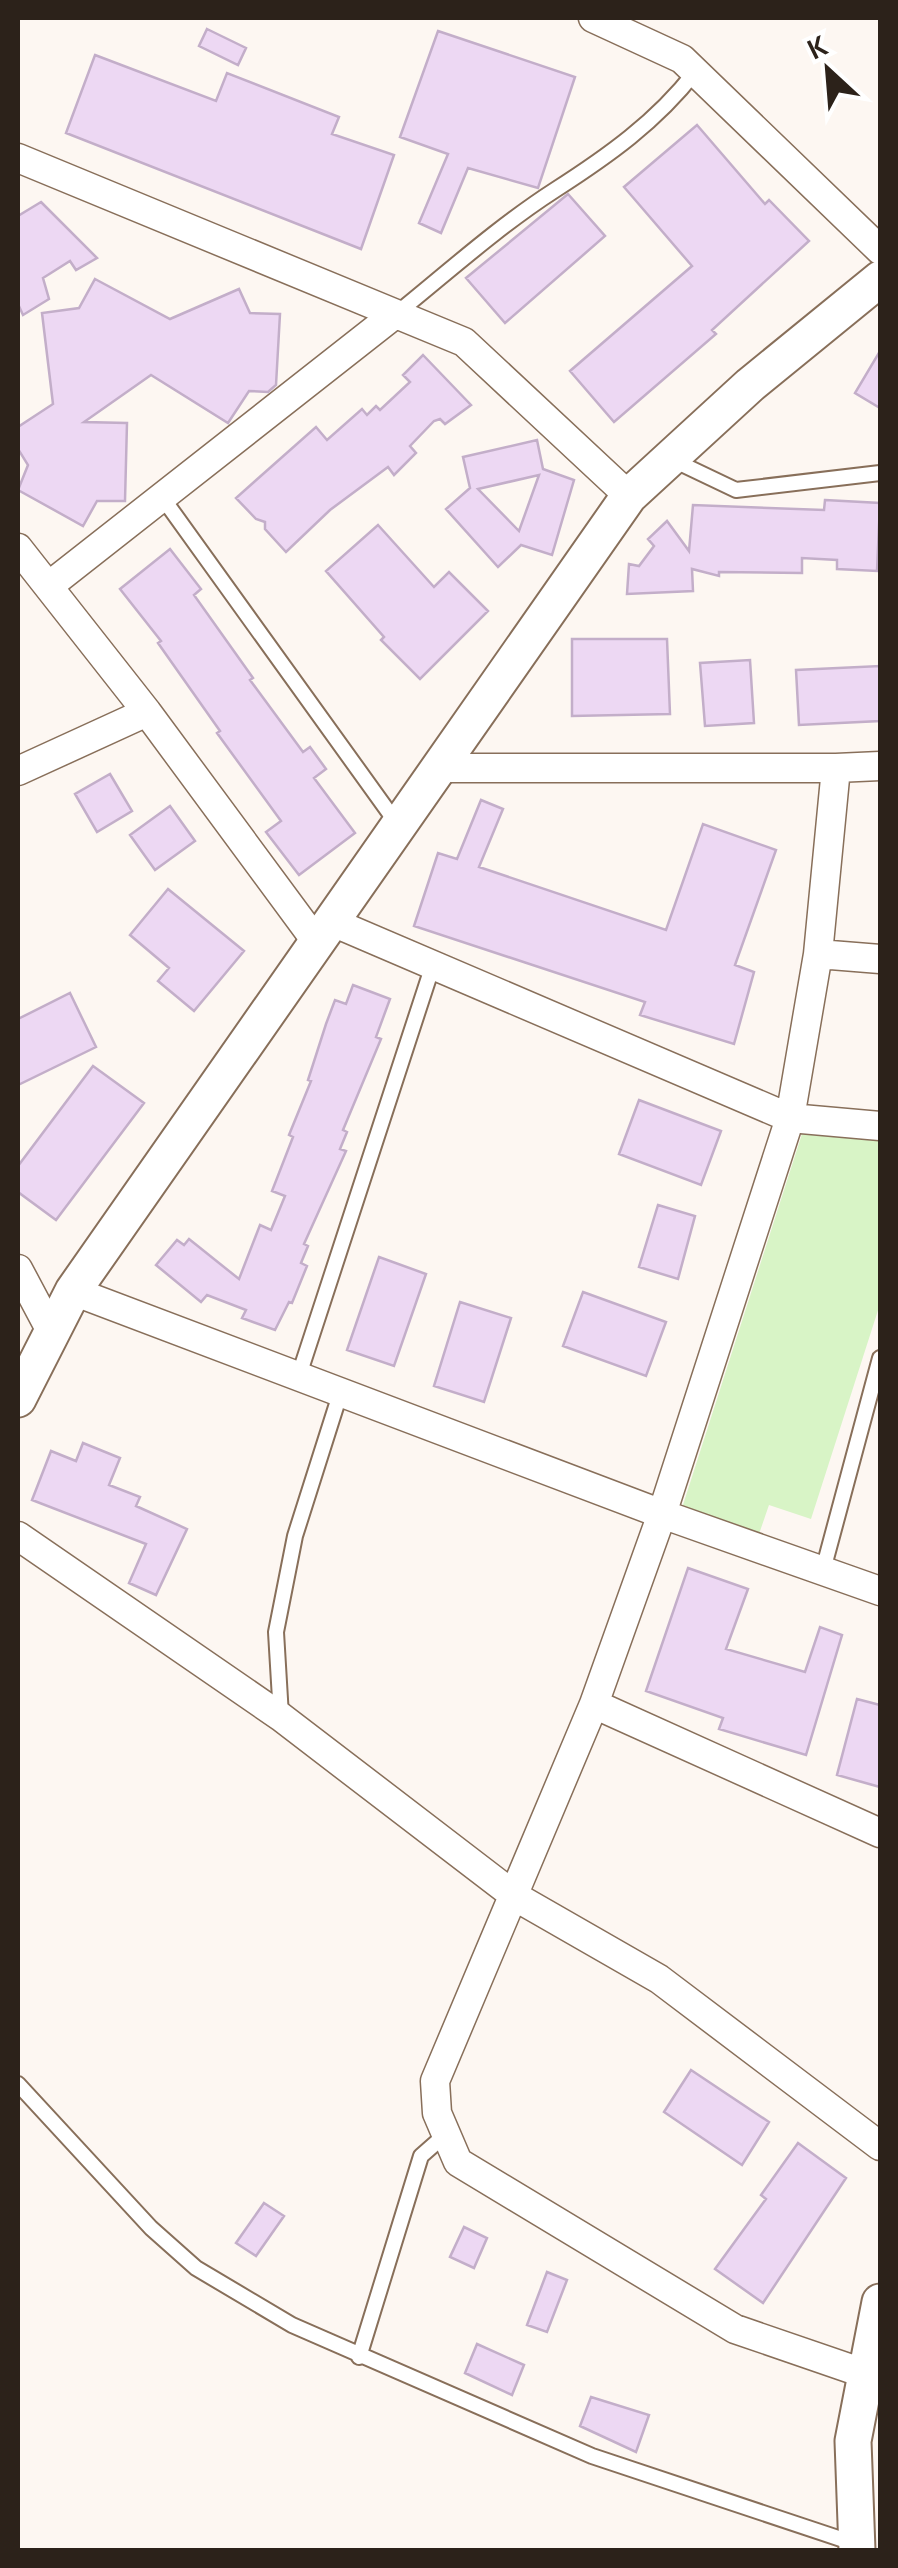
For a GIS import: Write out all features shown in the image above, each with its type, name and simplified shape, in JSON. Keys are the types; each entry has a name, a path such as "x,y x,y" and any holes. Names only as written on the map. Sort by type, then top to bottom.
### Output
{"street":[{"path":"594,18 682,59 880,250"},
{"path":"18,158 464,342 629,496"},
{"path":"18,1399 73,1291 629,496 750,385 880,279"},
{"path":"50,585 395,314"},
{"path":"18,548 323,932 433,966 790,1118 880,1126"},
{"path":"18,771 147,712"},
{"path":"438,768 880,766"},
{"path":"836,768 818,954 790,1118 662,1514 594,1704 436,2081 437,2113 458,2162 594,2240 666,2292 735,2330 866,2374"},
{"path":"818,954 880,959"},
{"path":"18,1269 52,1333"},
{"path":"73,1291 662,1514 880,1591"},
{"path":"18,1536 282,1716 516,1897 659,1979 880,2146"},
{"path":"594,1704 880,1833"},
{"path":"857,2547 852,2441 880,2302"}],"lane":[{"path":"395,314 556,190 598,164 667,108 695,72"},
{"path":"670,458 736,490 880,473"},
{"path":"162,497 398,824"},
{"path":"299,1375 433,966"},
{"path":"823,1570 880,1358"},
{"path":"282,1716 276,1632 295,1536 341,1391"},
{"path":"18,2084 151,2228 196,2268 292,2326 592,2456 857,2547"},
{"path":"358,2357 421,2156 446,2134"}],"green space":[{"path":"802,1134 880,1141 880,1304 811,1519 769,1505 759,1534 682,1508"}],"building":[{"path":"207,29 246,48 238,65 199,46"},
{"path":"438,31 575,77 538,188 468,168 441,233 419,223 448,154 400,137"},
{"path":"95,55 216,101 227,73 339,117 332,134 394,155 361,249 66,133"},
{"path":"697,125 765,204 769,200 809,241 712,330 716,334 614,422 570,371 692,266 624,187"},
{"path":"568,194 605,236 505,323 466,278"},
{"path":"41,202 97,258 76,270 70,261 43,278 49,299 23,315 18,304 18,216"},
{"path":"95,279 170,319 239,289 250,313 280,314 276,385 268,392 249,391 228,423 151,375 84,422 127,423 125,501 97,501 83,526 18,490 28,465 18,449 18,427 53,404 42,313 79,308"},
{"path":"880,351 880,408 855,393"},
{"path":"423,355 471,405 445,424 440,419 434,421 410,446 416,453 394,475 388,467 330,510 286,552 265,529 265,522 256,519 236,498 316,427 327,440 362,409 367,415 376,406 380,410 410,382 403,375"},
{"path":"537,440 543,469 574,480 552,555 521,545 498,567 446,509 470,488 463,457","holes":["539,475 519,531 478,489"]},
{"path":"825,500 880,503 877,571 837,569 837,560 802,558 802,573 719,572 719,576 692,569 693,591 627,594 629,564 639,566 654,546 648,539 667,521 689,551 693,505 824,510"},
{"path":"378,525 434,587 449,572 488,611 420,679 381,640 384,637 326,571"},
{"path":"170,549 201,589 194,595 253,678 250,680 303,752 310,747 326,769 314,778 355,833 299,875 266,832 281,821 217,733 220,731 158,643 161,641 120,589"},
{"path":"572,639 667,639 670,714 572,716"},
{"path":"750,660 754,723 705,726 700,663"},
{"path":"880,666 880,721 799,725 796,670"},
{"path":"110,774 132,811 97,832 75,794"},
{"path":"481,800 503,809 479,867 666,930 703,824 776,850 735,965 754,972 734,1044 640,1015 645,1002 414,926 438,853 457,859"},
{"path":"170,806 195,841 155,870 130,835"},
{"path":"168,889 244,951 194,1011 158,981 169,968 130,935"},
{"path":"353,985 390,999 376,1037 381,1039 343,1130 347,1132 340,1149 346,1151 304,1244 308,1246 301,1263 307,1266 292,1303 289,1302 275,1330 242,1318 246,1310 207,1295 201,1302 156,1265 177,1240 184,1245 189,1239 239,1279 260,1225 271,1230 285,1196 272,1191 293,1137 289,1135 311,1081 308,1080 335,1000 346,1004"},
{"path":"70,993 96,1047 18,1085 18,1019"},
{"path":"93,1066 144,1103 56,1220 18,1192 18,1166"},
{"path":"639,1100 721,1131 701,1185 619,1154"},
{"path":"658,1205 695,1216 678,1279 639,1267"},
{"path":"379,1257 426,1274 394,1366 347,1350"},
{"path":"583,1292 666,1322 646,1376 563,1346"},
{"path":"460,1302 511,1318 484,1402 434,1386"},
{"path":"83,1443 120,1458 109,1485 140,1497 136,1506 187,1529 156,1595 129,1583 146,1544 32,1500 51,1451 76,1461"},
{"path":"688,1568 748,1589 726,1649 805,1672 820,1627 842,1635 806,1755 719,1729 723,1718 646,1691"},
{"path":"857,1699 880,1705 880,1787 837,1775"},
{"path":"691,2070 769,2122 742,2165 664,2112"},
{"path":"798,2143 846,2178 763,2303 715,2269 766,2199 761,2195"},
{"path":"264,2203 284,2216 256,2256 236,2243"},
{"path":"464,2227 487,2238 474,2268 450,2257"},
{"path":"547,2272 567,2280 547,2332 527,2325"},
{"path":"477,2344 524,2365 512,2395 465,2373"},
{"path":"591,2397 649,2415 636,2452 580,2426"}]}
